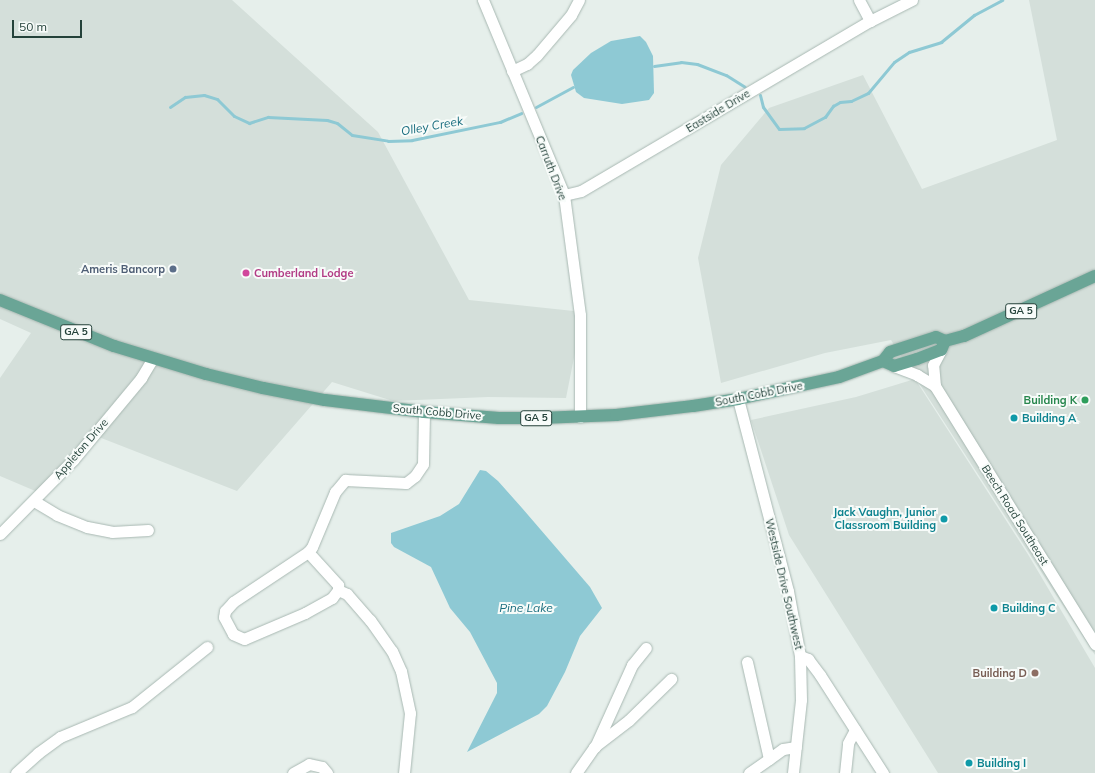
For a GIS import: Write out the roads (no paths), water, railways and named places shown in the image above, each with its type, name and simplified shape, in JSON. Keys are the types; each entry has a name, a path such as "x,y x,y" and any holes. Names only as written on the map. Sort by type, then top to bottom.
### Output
{"main road":[{"name":"South Cobb Drive","path":"0,300 88,337 153,358 263,388 325,400 424,412 499,418 580,417 647,412 738,400 839,377 889,363 890,352 936,337 943,346 1095,276"}],"street":[{"name":"Carruth Drive","path":"483,0 564,195 580,315 580,417"},
{"path":"512,71 527,64 537,55 570,15 579,0"},
{"path":"859,0 870,21"},
{"name":"Eastside Drive","path":"564,195 581,191 870,21 912,0"},
{"name":"Beech Road Southeast","path":"943,346 933,365 935,386 1095,644"},
{"name":"Appleton Drive","path":"0,534 73,460 141,378 153,358"},
{"name":"Beech Road Southeast","path":"889,363 917,375 935,386"},
{"name":"Westside Drive Southwest","path":"738,400 788,591 800,656 801,700 793,773"},
{"path":"308,552 338,585 338,590 332,598 310,611 252,637 239,639 233,634 224,617 225,611 233,602 308,552 335,492 345,480 406,483 416,476 423,464 424,412"},
{"path":"34,501 57,515 87,527 112,532 148,530"},
{"path":"338,590 347,594 370,620 392,651 401,671 410,713 404,773"},
{"path":"16,773 38,753 60,737 132,707 207,647"},
{"path":"576,773 594,747 632,665 646,648"},
{"path":"800,656 808,659 820,675 883,773"},
{"path":"747,662 770,759"},
{"path":"594,747 628,720 671,679"},
{"path":"845,773 848,743 855,730"},
{"path":"749,773 784,749 796,747"},
{"path":"293,773 309,764 322,767 326,773"}],"water":[{"path":"640,36 646,42 653,56 654,93 649,100 622,104 584,98 576,92 571,75 573,70 591,53 611,41"},
{"name":"Pine Lake","path":"480,470 486,471 498,481 522,508 590,587 602,608 580,636 565,672 547,706 539,714 467,752 497,693 497,683 470,632 450,608 431,567 394,547 391,543 391,533 440,516 459,504"}],"waterway":[{"name":"Olley Creek","path":"760,95 763,107 779,129 804,128 825,117 833,106 840,102 851,101 868,93 894,62 909,52 941,42 974,15 1002,0"},
{"name":"Olley Creek","path":"654,66 681,62 697,64 726,75 745,87"},
{"name":"Olley Creek","path":"536,107 573,87"},
{"name":"Olley Creek","path":"170,107 185,97 204,95 217,99 234,116 249,123 268,117 327,120 337,123 352,135 388,141 412,140 500,122 521,113"}],"place":[{"name":"Ameris Bancorp","path":"173,269"},
{"name":"Cumberland Lodge","path":"246,273"},
{"name":"Building K","path":"1085,400"},
{"name":"Building A","path":"1014,418"},
{"name":"Jack Vaughn, Junior Classroom Building","path":"944,519"},
{"name":"Building C","path":"994,608"},
{"name":"Building D","path":"1035,673"},
{"name":"Building I","path":"969,763"}]}
